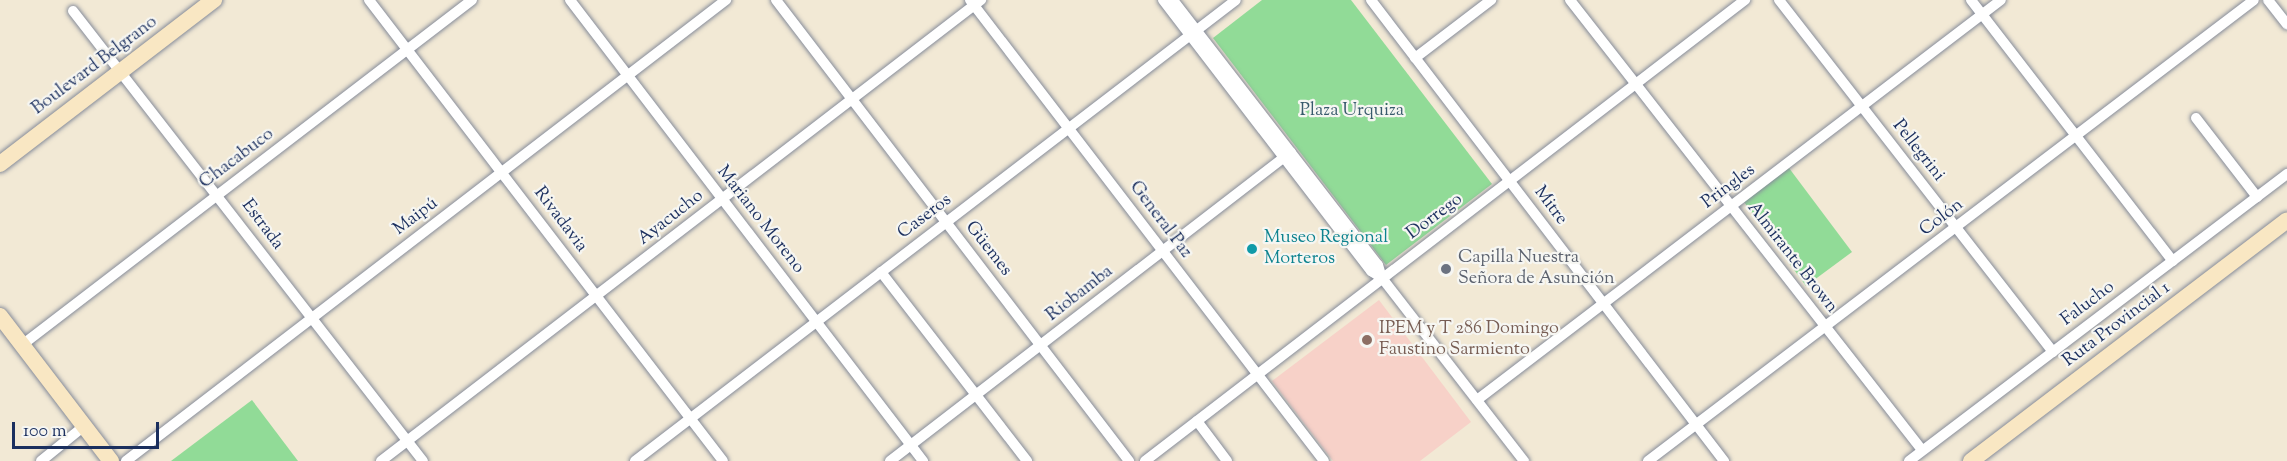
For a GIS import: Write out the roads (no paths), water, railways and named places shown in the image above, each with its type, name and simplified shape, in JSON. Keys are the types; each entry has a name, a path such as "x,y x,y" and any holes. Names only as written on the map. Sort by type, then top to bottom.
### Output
{"street":[{"name":"Boulevard Belgrano","path":"0,164 214,0"},
{"name":"Rivadavia","path":"369,0 723,461"},
{"name":"Chacabuco","path":"22,345 472,0"},
{"name":"Mariano Moreno","path":"570,0 923,461"},
{"name":"Maipú","path":"126,461 726,0"},
{"name":"Güemes","path":"776,0 1129,461"},
{"path":"1163,0 1193,33 1287,155 1371,271 1382,278 1524,461"},
{"path":"1173,0 1193,33"},
{"name":"Caseros","path":"635,461 1236,0"},
{"name":"Mitre","path":"1371,0 1724,461"},
{"path":"1415,58 1491,0"},
{"name":"Almirante Brown","path":"1570,0 1922,450"},
{"name":"Dorrego","path":"1145,461 1744,0"},
{"name":"Pellegrini","path":"1779,0 2053,352"},
{"path":"1971,0 2173,261"},
{"name":"Pringles","path":"1477,400 2001,0"},
{"name":"Colón","path":"1648,461 2077,137 2254,0"},
{"path":"2268,0 2287,24"},
{"name":"Ayacucho","path":"381,461 975,2"},
{"name":"General Paz","path":"975,2 1324,461"},
{"name":"Estrada","path":"73,11 423,461"},
{"path":"2196,118 2257,196"},
{"name":"Riobamba","path":"890,461 1287,155"},
{"name":"Falucho","path":"1909,461 2287,174"},
{"name":"Ruta Provincial 1","path":"1971,461 2287,220"},
{"path":"881,272 1028,461"},
{"path":"0,316 111,461"},
{"path":"1197,421 1227,461"},
{"path":"41,461 84,426"}],"place":[{"name":"Museo Regional Morteros","path":"1252,249"},
{"name":"Capilla Nuestra Señora de Asunción","path":"1446,269"},
{"name":"IPEM y T 286 Domingo Faustino Sarmiento","path":"1367,340"}],"park label":[{"name":"Plaza Urquiza","path":"1352,111"}]}
